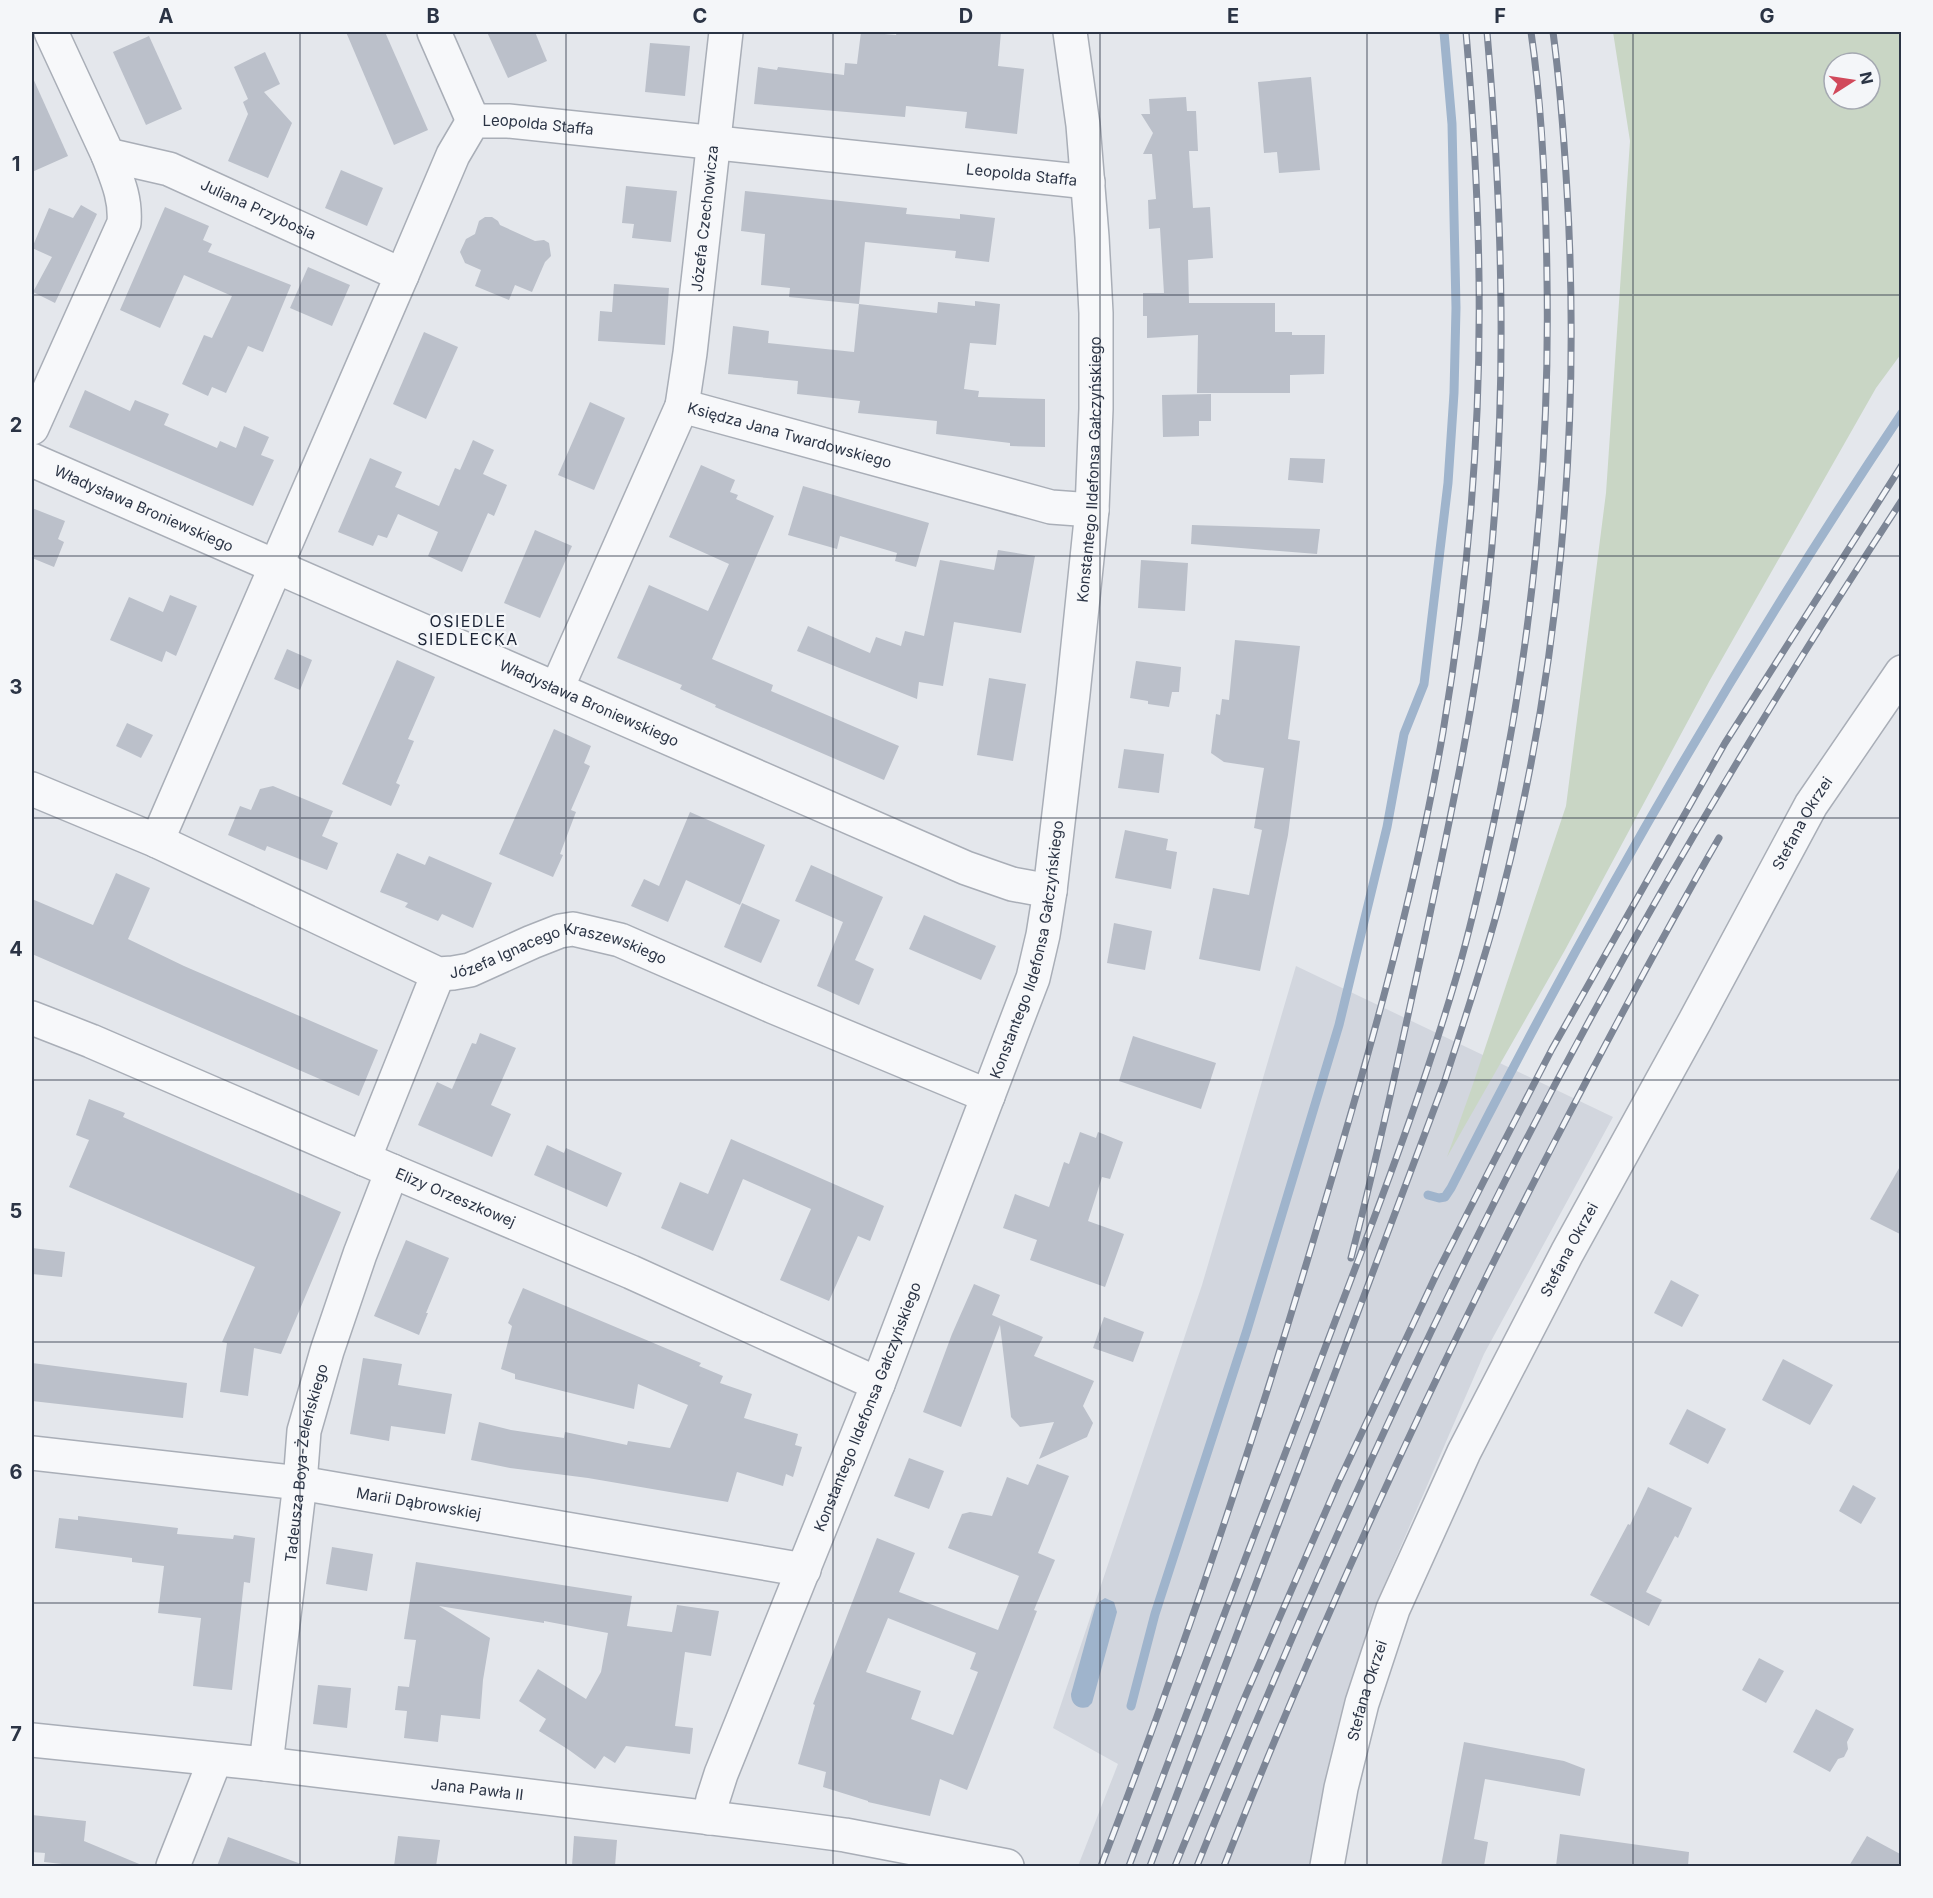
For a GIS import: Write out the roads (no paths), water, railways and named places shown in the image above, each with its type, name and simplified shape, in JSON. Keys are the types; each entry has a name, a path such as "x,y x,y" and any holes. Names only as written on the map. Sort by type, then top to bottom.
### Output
{"street":[{"path":"32,428 124,223 125,207 121,188 108,155 51,32"},
{"path":"434,32 473,121"},
{"name":"Józefa Czechowicza","path":"682,406 715,143 726,32"},
{"name":"Konstantego Ildefonsa Gałczyńskiego","path":"709,1818 721,1774 878,1384 1033,978 1043,935 1073,694 1092,510 1096,409 1096,325 1088,182 1083,125 1070,32"},
{"name":"Leopolda Staffa","path":"157,841 453,155 473,121 508,121 1088,182"},
{"name":"Juliana Przybosia","path":"108,155 169,169 402,275"},
{"name":"Księdza Jana Twardowskiego","path":"557,688 682,406 1051,507 1092,510"},
{"name":"Władysława Broniewskiego","path":"32,460 966,868 1012,884 1050,891"},
{"name":"Stefana Okrzei","path":"1327,1866 1341,1788 1362,1703 1393,1610 1464,1452 1567,1252 1690,1031 1811,805 1902,672"},
{"name":"Józefa Ignacego Kraszewskiego","path":"32,789 157,841 438,974 453,974 470,970 532,942 560,931 573,929 620,940 988,1096"},
{"name":"Tadeusza Boya-Żeleńskiego","path":"266,1764 300,1483 304,1431 327,1352 360,1254 378,1165 438,974"},
{"name":"Elizy Orzeszkowej","path":"32,1018 91,1041 631,1272 878,1384"},
{"name":"Marii Dąbrowskiej","path":"32,1453 300,1483 804,1570"},
{"name":"Jana Pawła II","path":"32,1740 266,1764 845,1835 919,1858 1007,1866"},
{"path":"173,1866 214,1760"}],"water":[{"path":"1105,1598 1114,1602 1117,1612 1092,1703 1088,1707 1081,1708 1074,1703 1071,1694 1096,1604"}],"waterway":[{"path":"1131,1706 1155,1614 1247,1330 1339,1025 1387,827 1404,734 1424,684 1448,483 1454,393 1456,308 1452,124 1444,32"},
{"path":"1428,1195 1445,1197 1451,1188 1555,989 1664,794 1780,602 1902,413"}],"railway":[{"path":"1101,1866 1188,1629 1293,1309 1388,982 1431,795 1452,676 1466,563 1478,392 1478,216 1466,32"},
{"path":"1351,1258 1398,1061 1452,809 1469,720 1488,586 1499,447 1501,309 1497,170 1487,32"},
{"path":"1129,1866 1410,1118 1456,978 1486,860 1519,687 1542,484 1547,347 1545,186 1531,32"},
{"path":"1150,1866 1445,1080 1494,924 1521,814 1538,726 1551,638 1568,459 1571,280 1565,151 1553,32"},
{"path":"1175,1866 1244,1699 1338,1483 1438,1271 1552,1049 1725,743 1902,465"},
{"path":"1197,1866 1269,1691 1384,1431 1508,1175 1599,1002 1696,832 1797,665 1902,500"},
{"path":"1224,1866 1339,1590 1465,1319 1595,1065 1719,838"}],"district":[{"name":"OSIEDLE SIEDLECKA","path":"468,630"}]}
